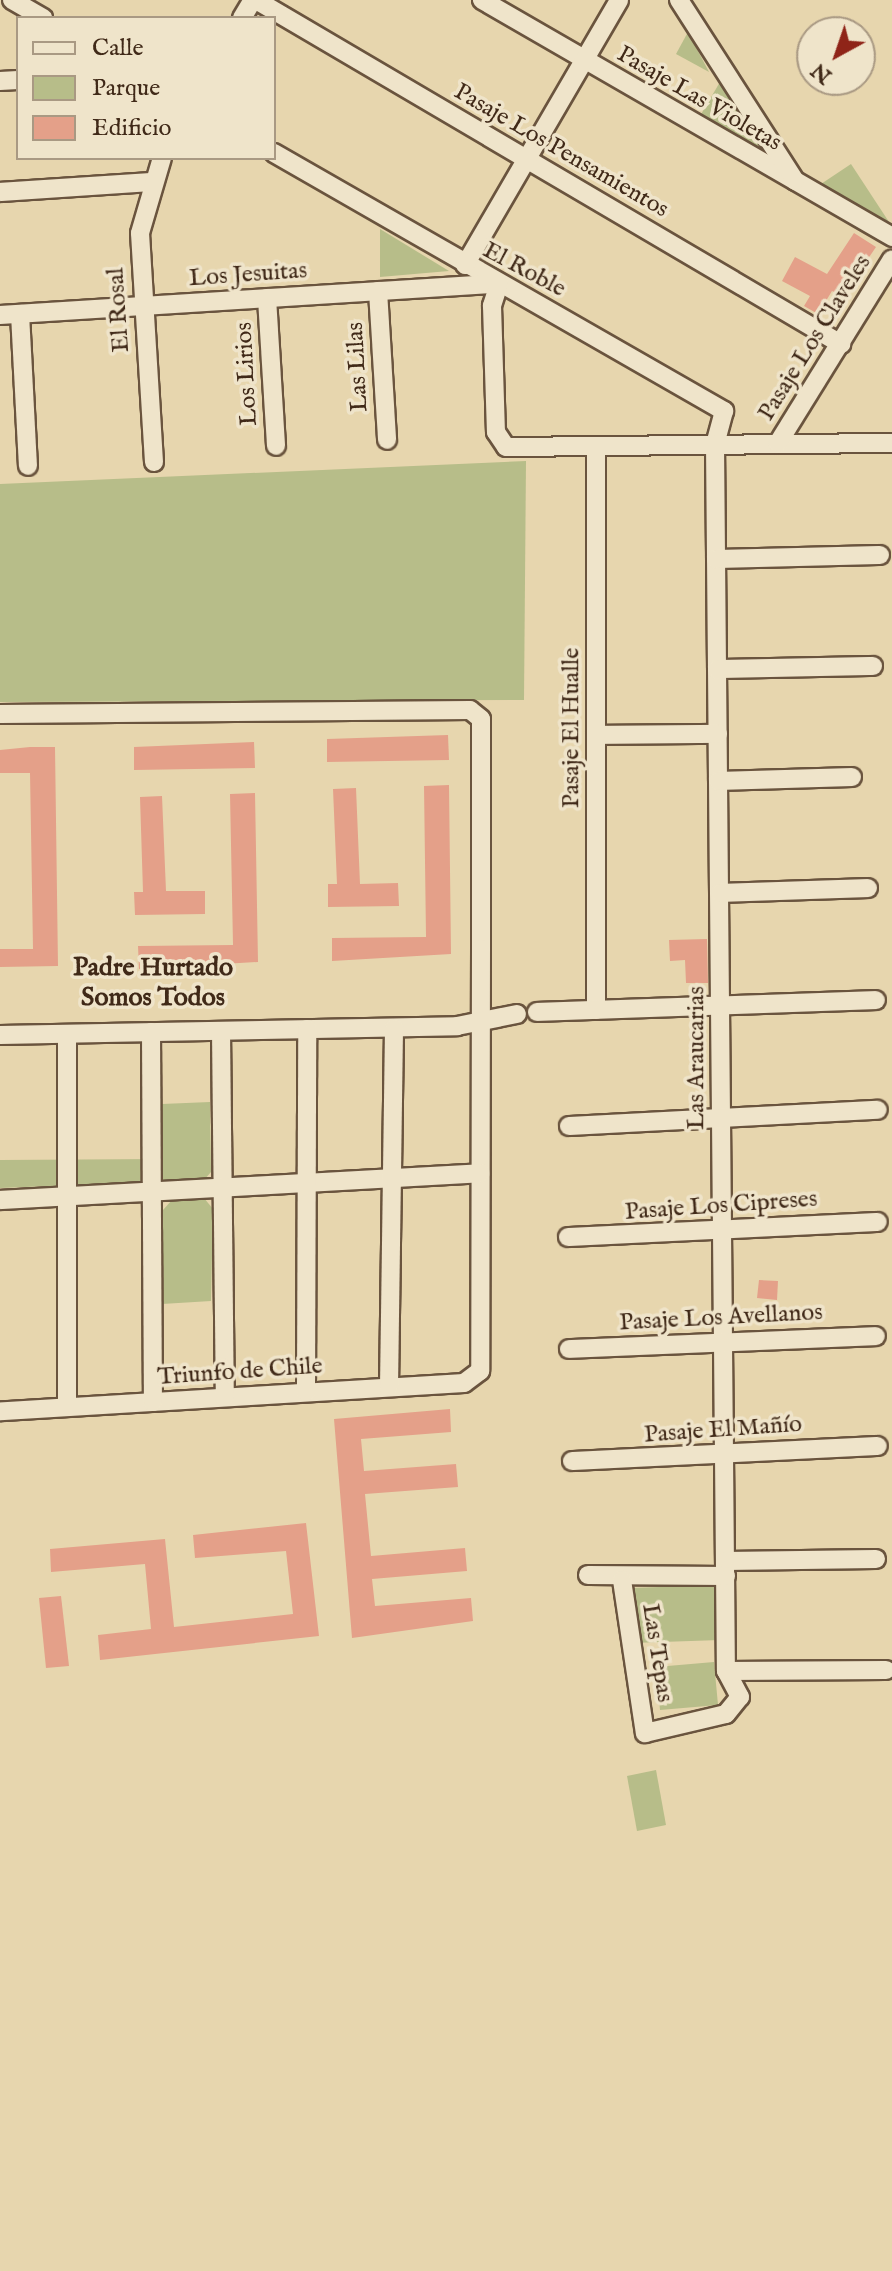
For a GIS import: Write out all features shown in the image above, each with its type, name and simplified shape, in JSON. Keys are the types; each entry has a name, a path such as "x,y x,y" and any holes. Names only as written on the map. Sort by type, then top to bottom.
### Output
{"street":[{"path":"12,0 40,16"},
{"name":"Pasaje Los Pensamientos","path":"254,0 841,344"},
{"name":"Pasaje Las Violetas","path":"482,0 892,237"},
{"path":"465,265 619,0"},
{"path":"679,0 797,184"},
{"name":"El Roble","path":"276,154 724,411 715,444"},
{"name":"El Rosal","path":"154,462 142,306 140,233 150,182 161,160"},
{"path":"0,192 150,182"},
{"name":"Pasaje Los Claveles","path":"778,443 892,259"},
{"path":"499,284 492,306 496,432 506,447 892,443"},
{"name":"Los Jesuitas","path":"0,315 499,284"},
{"name":"Las Lilas","path":"378,291 387,440"},
{"name":"Los Lirios","path":"267,298 276,446"},
{"path":"20,314 28,466"},
{"name":"Las Araucarias","path":"645,1733 726,1714 740,1697 726,1671 715,444"},
{"name":"Pasaje El Hualle","path":"596,447 596,1010"},
{"path":"716,559 880,555"},
{"path":"717,669 873,666"},
{"path":"0,714 470,710 481,719 480,1173 0,1200"},
{"path":"596,735 718,734"},
{"path":"718,781 852,777"},
{"path":"720,893 868,888"},
{"path":"537,1012 876,1000"},
{"path":"0,1035 481,1025 517,1014"},
{"path":"389,1387 394,1028"},
{"path":"306,1392 307,1029"},
{"path":"221,1031 225,1397"},
{"path":"151,1032 153,1402"},
{"path":"67,1034 67,1407"},
{"path":"569,1126 878,1110"},
{"name":"Triunfo de Chile","path":"0,1411 464,1383 480,1371 480,1173"},
{"name":"Pasaje Los Cipreses","path":"568,1237 878,1222"},
{"name":"Pasaje Los Avellanos","path":"569,1349 876,1336"},
{"name":"Pasaje El Mañío","path":"572,1461 878,1446"},
{"path":"588,1575 622,1580 876,1559"},
{"name":"Las Tepas","path":"622,1580 645,1733"},
{"path":"726,1671 886,1670"}],"green space":[{"path":"688,32 709,72 676,54"},
{"path":"720,82 769,156 700,116"},
{"path":"851,164 889,222 818,186"},
{"path":"380,229 449,271 380,277"},
{"path":"526,461 524,700 0,702 0,484"},
{"path":"210,1102 211,1172 204,1180 0,1188 0,1160 162,1159 162,1104"},
{"path":"204,1198 213,1209 211,1301 162,1304 163,1210 172,1200"},
{"path":"718,1585 720,1640 632,1643 630,1588"},
{"path":"714,1662 718,1705 660,1710 656,1667"},
{"path":"656,1770 666,1825 637,1831 627,1776"}],"building":[{"path":"854,233 876,247 842,297 832,291 818,314 804,306 810,296 782,281 795,257 827,274"},
{"path":"448,735 449,760 327,762 327,739"},
{"path":"254,742 255,768 134,770 134,747"},
{"path":"55,747 58,966 0,967 0,949 33,949 30,773 0,773 0,750"},
{"path":"449,785 451,954 332,961 332,938 426,937 424,786"},
{"path":"356,788 360,884 398,883 399,906 328,907 328,884 337,884 333,789"},
{"path":"255,793 258,962 139,969 138,946 233,945 230,794"},
{"path":"162,796 166,891 205,891 205,914 135,915 134,892 143,892 140,797"},
{"path":"707,939 708,983 686,983 685,960 670,961 669,940"},
{"path":"759,1280 778,1281 777,1300 757,1298"},
{"path":"450,1409 451,1432 361,1439 364,1471 456,1464 458,1487 365,1494 371,1556 465,1548 467,1571 372,1579 375,1606 471,1598 473,1621 352,1638 334,1419"},
{"path":"306,1523 319,1636 100,1660 98,1635 151,1629 145,1564 51,1572 50,1549 165,1539 174,1627 293,1614 286,1551 195,1558 193,1535"},
{"path":"61,1596 69,1666 46,1668 39,1598"}],"district":[{"name":"Padre Hurtado Somos Todos","path":"153,983"}]}
